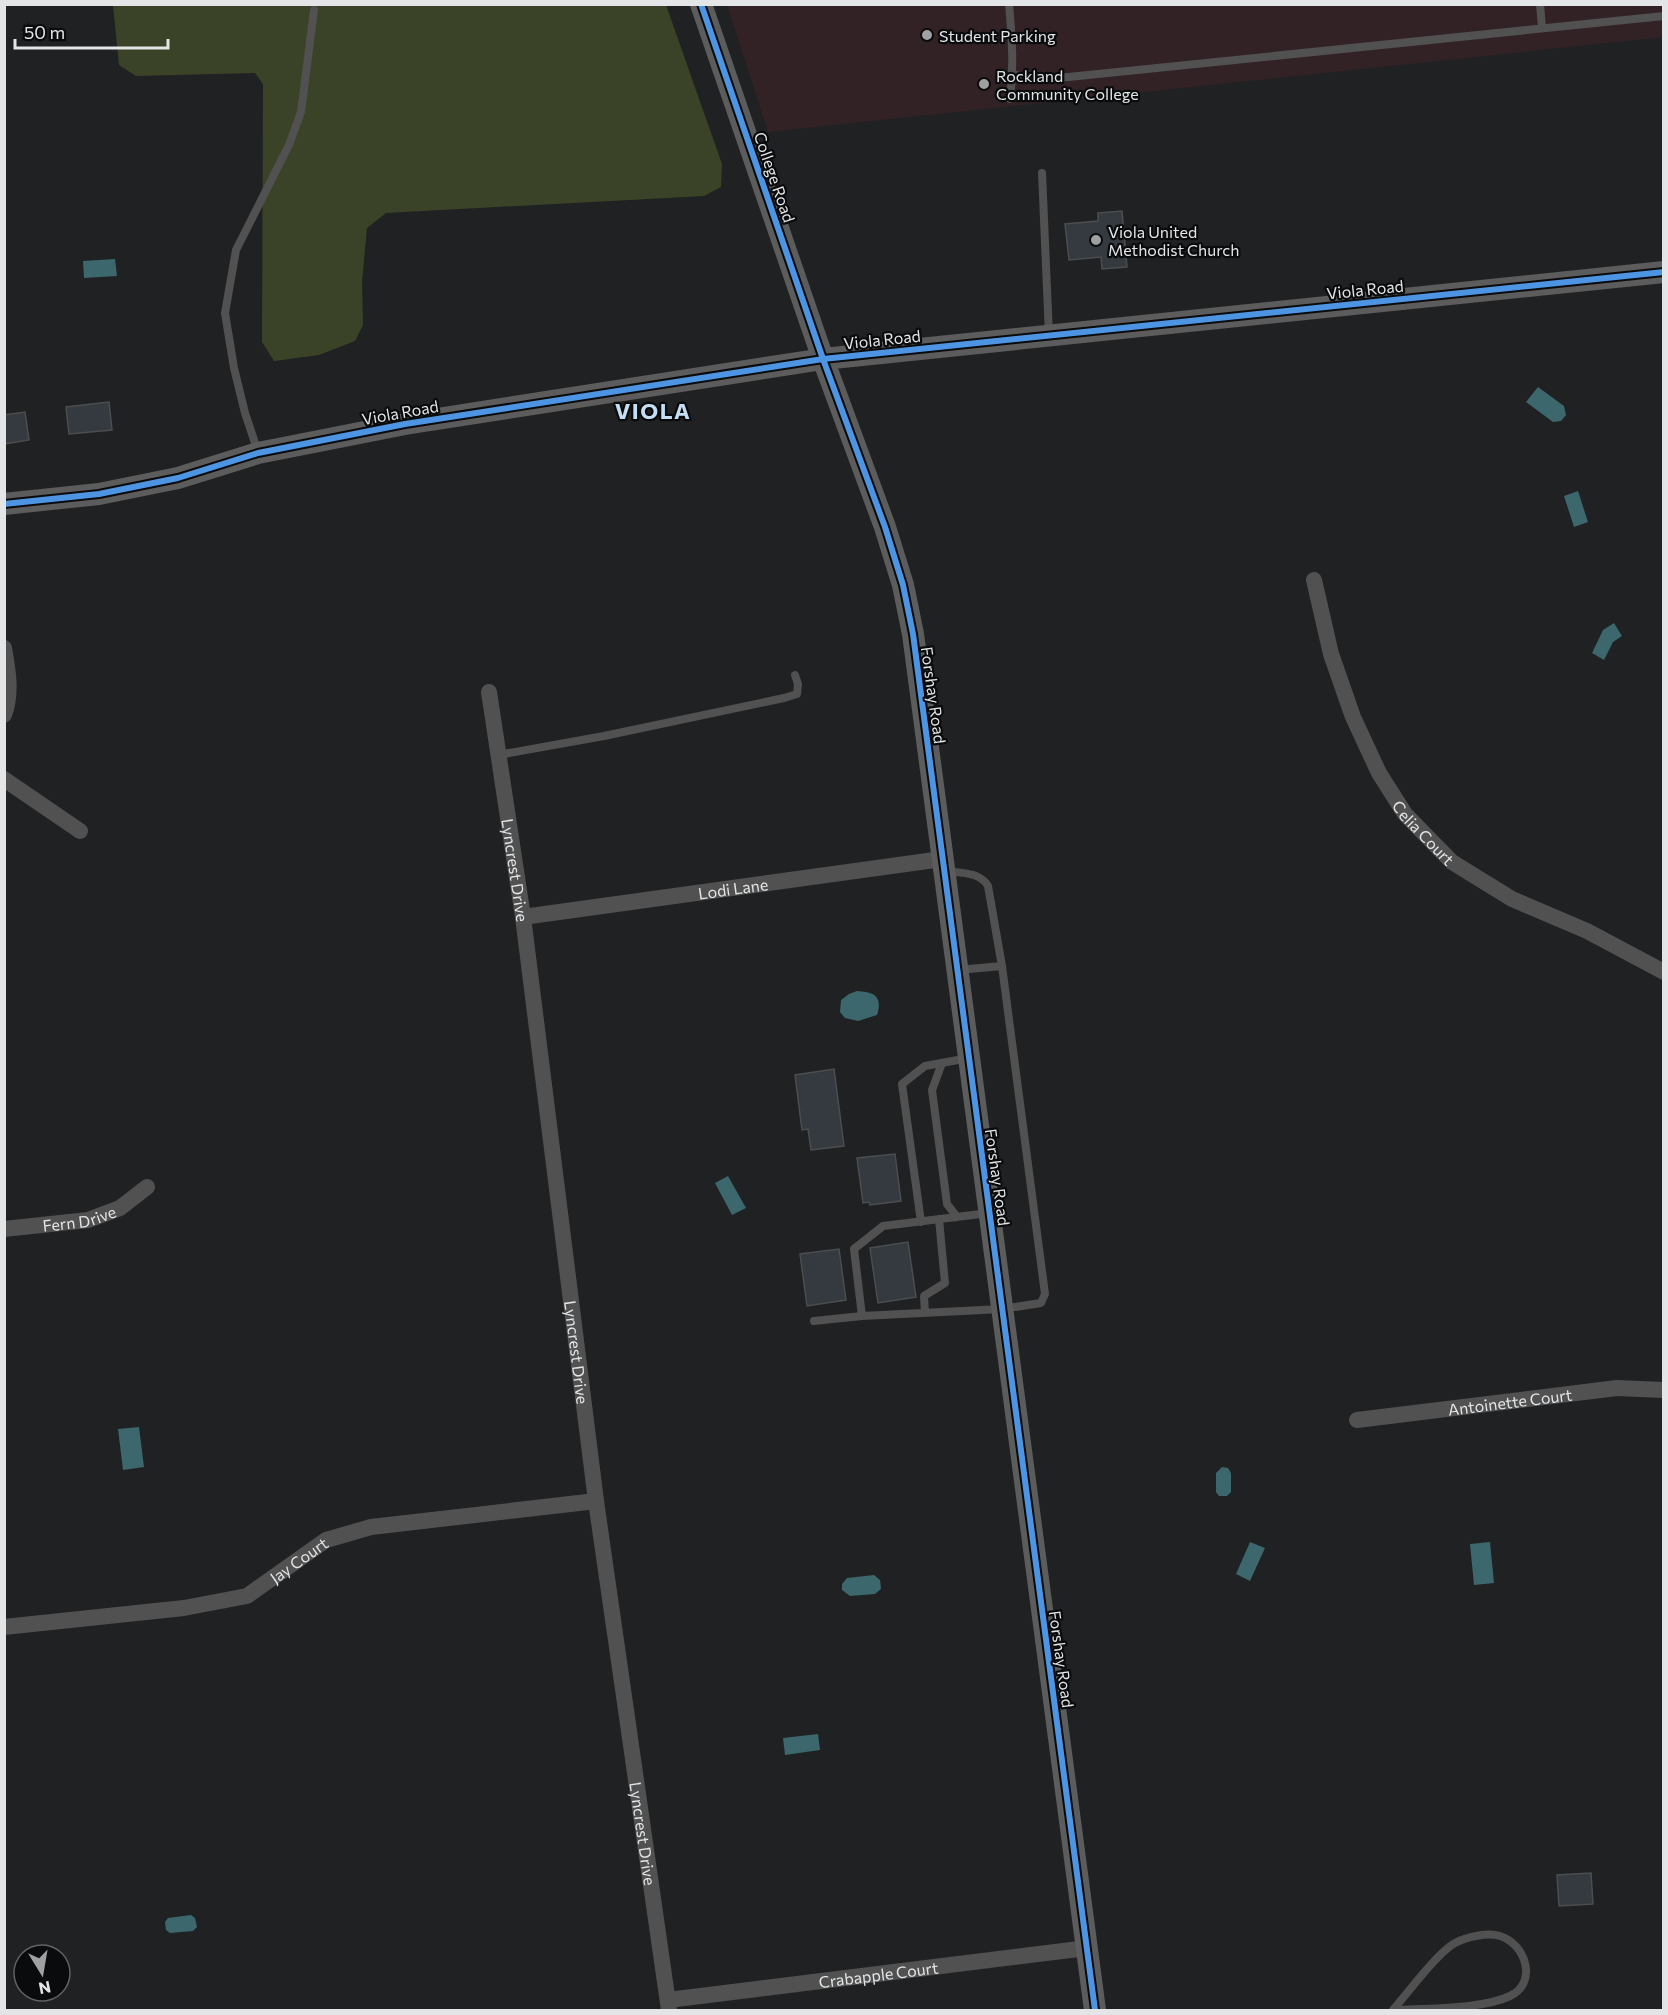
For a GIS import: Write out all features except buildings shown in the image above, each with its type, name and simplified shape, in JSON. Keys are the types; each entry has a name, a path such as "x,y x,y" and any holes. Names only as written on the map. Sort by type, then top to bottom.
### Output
{"street":[{"name":"College Road","path":"701,4 823,359"},
{"name":"Viola Road","path":"4,504 110,491 178,478 258,453 405,424 823,359 1664,272"},
{"name":"Forshay Road","path":"823,359 885,527 903,585 919,676 1095,2010"},
{"name":"Celia Court","path":"1314,580 1331,654 1353,717 1379,773 1405,814 1452,862 1512,899 1587,931 1664,972"},
{"path":"4,648 8,671 8,704 4,715"},
{"name":"Lyncrest Drive","path":"489,692 523,917 596,1501 669,2005"},
{"path":"4,779 80,831"},
{"name":"Lodi Lane","path":"523,917 943,865"},
{"name":"Fern Drive","path":"4,1229 88,1220 120,1209 147,1187"},
{"name":"Antoinette Court","path":"1357,1420 1617,1388 1664,1390"},
{"name":"Jay Court","path":"4,1627 184,1608 247,1596 326,1540 371,1527 596,1501"},
{"name":"Crabapple Court","path":"669,2005 1087,1948"}],"lane":[{"path":"1009,4 1013,50 1010,99"},
{"path":"1540,4 1542,28"},
{"path":"258,453 234,368 225,313 236,250 289,145 301,112 314,10"},
{"path":"1013,74 1030,79 1049,79 1664,16"},
{"path":"1042,173 1049,335"},
{"path":"498,754 615,734 784,698 797,694 798,684 795,675"},
{"path":"813,1321 862,1316 1002,1309 1041,1303 1045,1294 1002,966 988,886 984,879 943,865"},
{"path":"957,970 1002,966"},
{"path":"921,1222 902,1084 925,1066 969,1058"},
{"path":"942,1063 932,1090 947,1204 957,1217"},
{"path":"862,1316 854,1249 883,1226 989,1213"},
{"path":"926,1313 924,1296 945,1283 939,1219"},
{"path":"1393,2010 1445,1950 1456,1942 1490,1934 1501,1936 1514,1946 1525,1960 1527,1975 1521,1988 1512,1996 1482,2004 1400,2010"}],"shaded area":[{"name":"Rockland Community College","path":"1663,4 1664,37 768,132 727,5"}],"green space":[{"path":"113,5 666,5 722,164 721,187 704,196 386,213 367,228 362,282 363,325 355,341 319,355 274,361 262,342 263,84 255,73 136,76 119,65"}],"water":[{"path":"115,259 117,276 84,278 83,261"},
{"path":"1538,387 1564,406 1566,415 1561,421 1553,422 1526,402"},
{"path":"1578,491 1588,522 1574,527 1564,496"},
{"path":"1614,623 1622,636 1613,642 1604,660 1592,653 1603,630"},
{"path":"857,991 868,992 876,996 879,1003 877,1015 858,1021 845,1018 840,1012 841,1000"},
{"path":"728,1176 746,1208 732,1215 715,1183"},
{"path":"139,1427 144,1467 123,1470 118,1429"},
{"path":"1222,1467 1228,1468 1231,1473 1231,1492 1227,1496 1219,1496 1216,1492 1216,1473"},
{"path":"1250,1542 1265,1548 1250,1581 1236,1574"},
{"path":"1490,1542 1494,1583 1474,1585 1470,1544"},
{"path":"874,1575 880,1580 881,1589 875,1594 850,1596 842,1590 842,1584 847,1578"},
{"path":"818,1734 820,1750 785,1755 783,1738"},
{"path":"191,1915 195,1918 197,1927 193,1931 170,1933 166,1930 165,1922 168,1918"}],"cycle path":[{"path":"701,4 823,359 885,527 903,585 913,634 1095,2010"},
{"path":"4,504 99,494 178,478 258,453 405,424 823,359 1664,272"}],"place":[{"name":"Student Parking","path":"927,35"},
{"name":"Rockland Community College","path":"984,84"},
{"name":"Viola United Methodist Church","path":"1096,240"}],"district":[{"name":"VIOLA","path":"653,410"}]}
